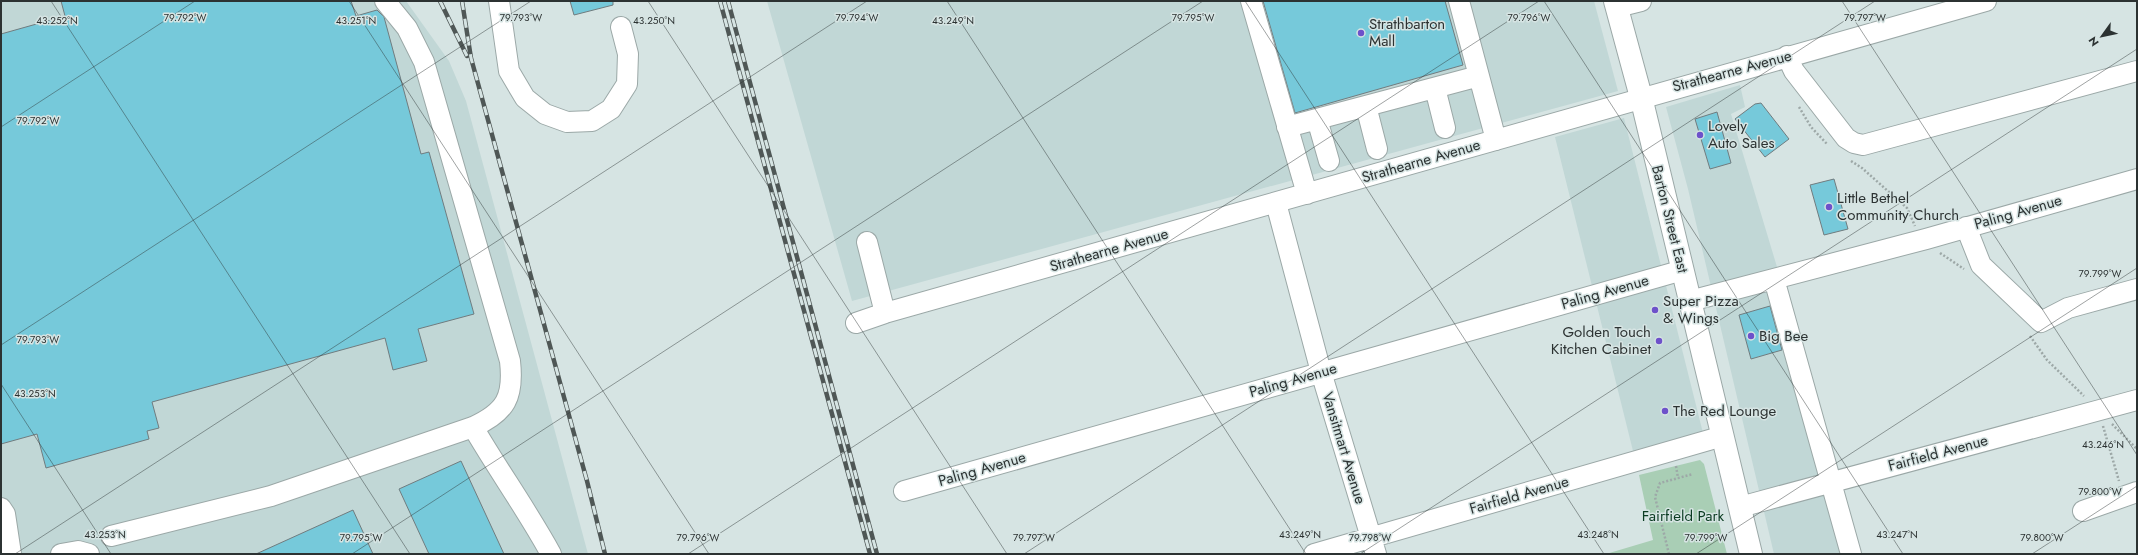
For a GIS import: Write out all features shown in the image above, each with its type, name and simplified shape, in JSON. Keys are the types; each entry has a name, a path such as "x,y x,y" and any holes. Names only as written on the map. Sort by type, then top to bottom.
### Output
{"main road":[{"name":"Barton Street East","path":"1616,4 1683,270 1751,554"}],"street":[{"path":"111,536 278,494 472,427 495,416 500,411 509,390 512,378 510,361 424,62 407,28 385,1"},
{"path":"500,1 509,71 524,98 545,114 567,122 592,120 611,109 627,84 628,54 621,27"},
{"path":"1251,1 1307,194"},
{"path":"1459,1 1496,140"},
{"path":"1616,4 1640,1"},
{"name":"Strathearne Avenue","path":"856,323 885,313 1276,203 1640,97 1986,1"},
{"path":"1787,56 1794,71 1846,138 1854,143 1863,145 2137,71"},
{"path":"1287,127 1479,76"},
{"path":"1435,88 1445,128"},
{"path":"1366,106 1377,149"},
{"path":"1317,119 1329,161"},
{"name":"Paling Avenue","path":"1690,302 1926,239 2137,179"},
{"name":"Vansitmart Avenue","path":"1276,203 1321,372 1374,546"},
{"path":"1966,227 1981,265 2041,322 2068,308 2137,289"},
{"path":"867,242 885,313"},
{"name":"Paling Avenue","path":"904,491 1683,270"},
{"path":"1774,279 1851,554"},
{"name":"Fairfield Avenue","path":"1740,507 2137,400"},
{"path":"472,427 492,461 529,515 551,554"},
{"name":"Fairfield Avenue","path":"1314,554 1374,546 1723,436"},
{"path":"2083,510 2131,494"},
{"path":"1,508 4,514 12,554"},
{"path":"61,554 78,551 89,554"}],"path":[{"path":"1797,104 1811,127 1829,146"},
{"path":"1850,160 1862,168 1907,208 1917,229 1926,239 1941,253 1967,271"},
{"path":"2029,335 2047,360 2137,449"},
{"path":"2098,410 2131,494"},
{"path":"1669,554 1655,497 1660,483 1693,474"}],"shaded area":[{"path":"1,1 406,1 449,61 466,101 588,554 1,554"},
{"path":"767,1 1594,1 1618,91 852,301"},
{"path":"1740,85 1745,107 1731,114 1777,267 1780,290 1855,554 1774,554 1688,189 1666,107"},
{"path":"1624,118 1703,433 1633,451 1555,137"}],"green space":[{"name":"Fairfield Park","path":"1700,460 1704,464 1727,554 1606,554 1653,540 1639,475"}],"building":[{"path":"61,1 351,1 356,16 377,10 384,17 421,154 429,152 474,314 418,329 427,361 393,370 385,338 152,402 159,428 147,431 149,439 46,468 37,434 1,444 1,34 65,16"},
{"path":"570,1 613,1 613,5 574,15"},
{"name":"Strathbarton Mall","path":"1263,1 1445,1 1463,65 1295,113"},
{"path":"1761,103 1789,139 1765,157 1735,119 1755,104"},
{"path":"1717,112 1731,163 1710,169 1695,119"},
{"name":"Little Bethel Community Church","path":"1834,179 1848,229 1824,235 1810,185"},
{"path":"1770,306 1782,350 1751,359 1739,315"},
{"path":"461,461 504,554 429,554 399,489"},
{"path":"353,510 373,554 256,554"}],"railway":[{"path":"440,1 467,56"},
{"path":"462,1 471,58 587,481 605,554"},
{"path":"720,1 870,554"},
{"path":"728,1 877,554"}],"place":[{"name":"Strathbarton Mall","path":"1361,33"},
{"name":"Lovely Auto Sales","path":"1700,135"},
{"name":"Little Bethel Community Church","path":"1829,207"},
{"name":"Super Pizza & Wings","path":"1655,310"},
{"name":"Big Bee","path":"1751,336"},
{"name":"Golden Touch Kitchen Cabinet","path":"1659,341"},
{"name":"The Red Lounge","path":"1665,411"}]}
